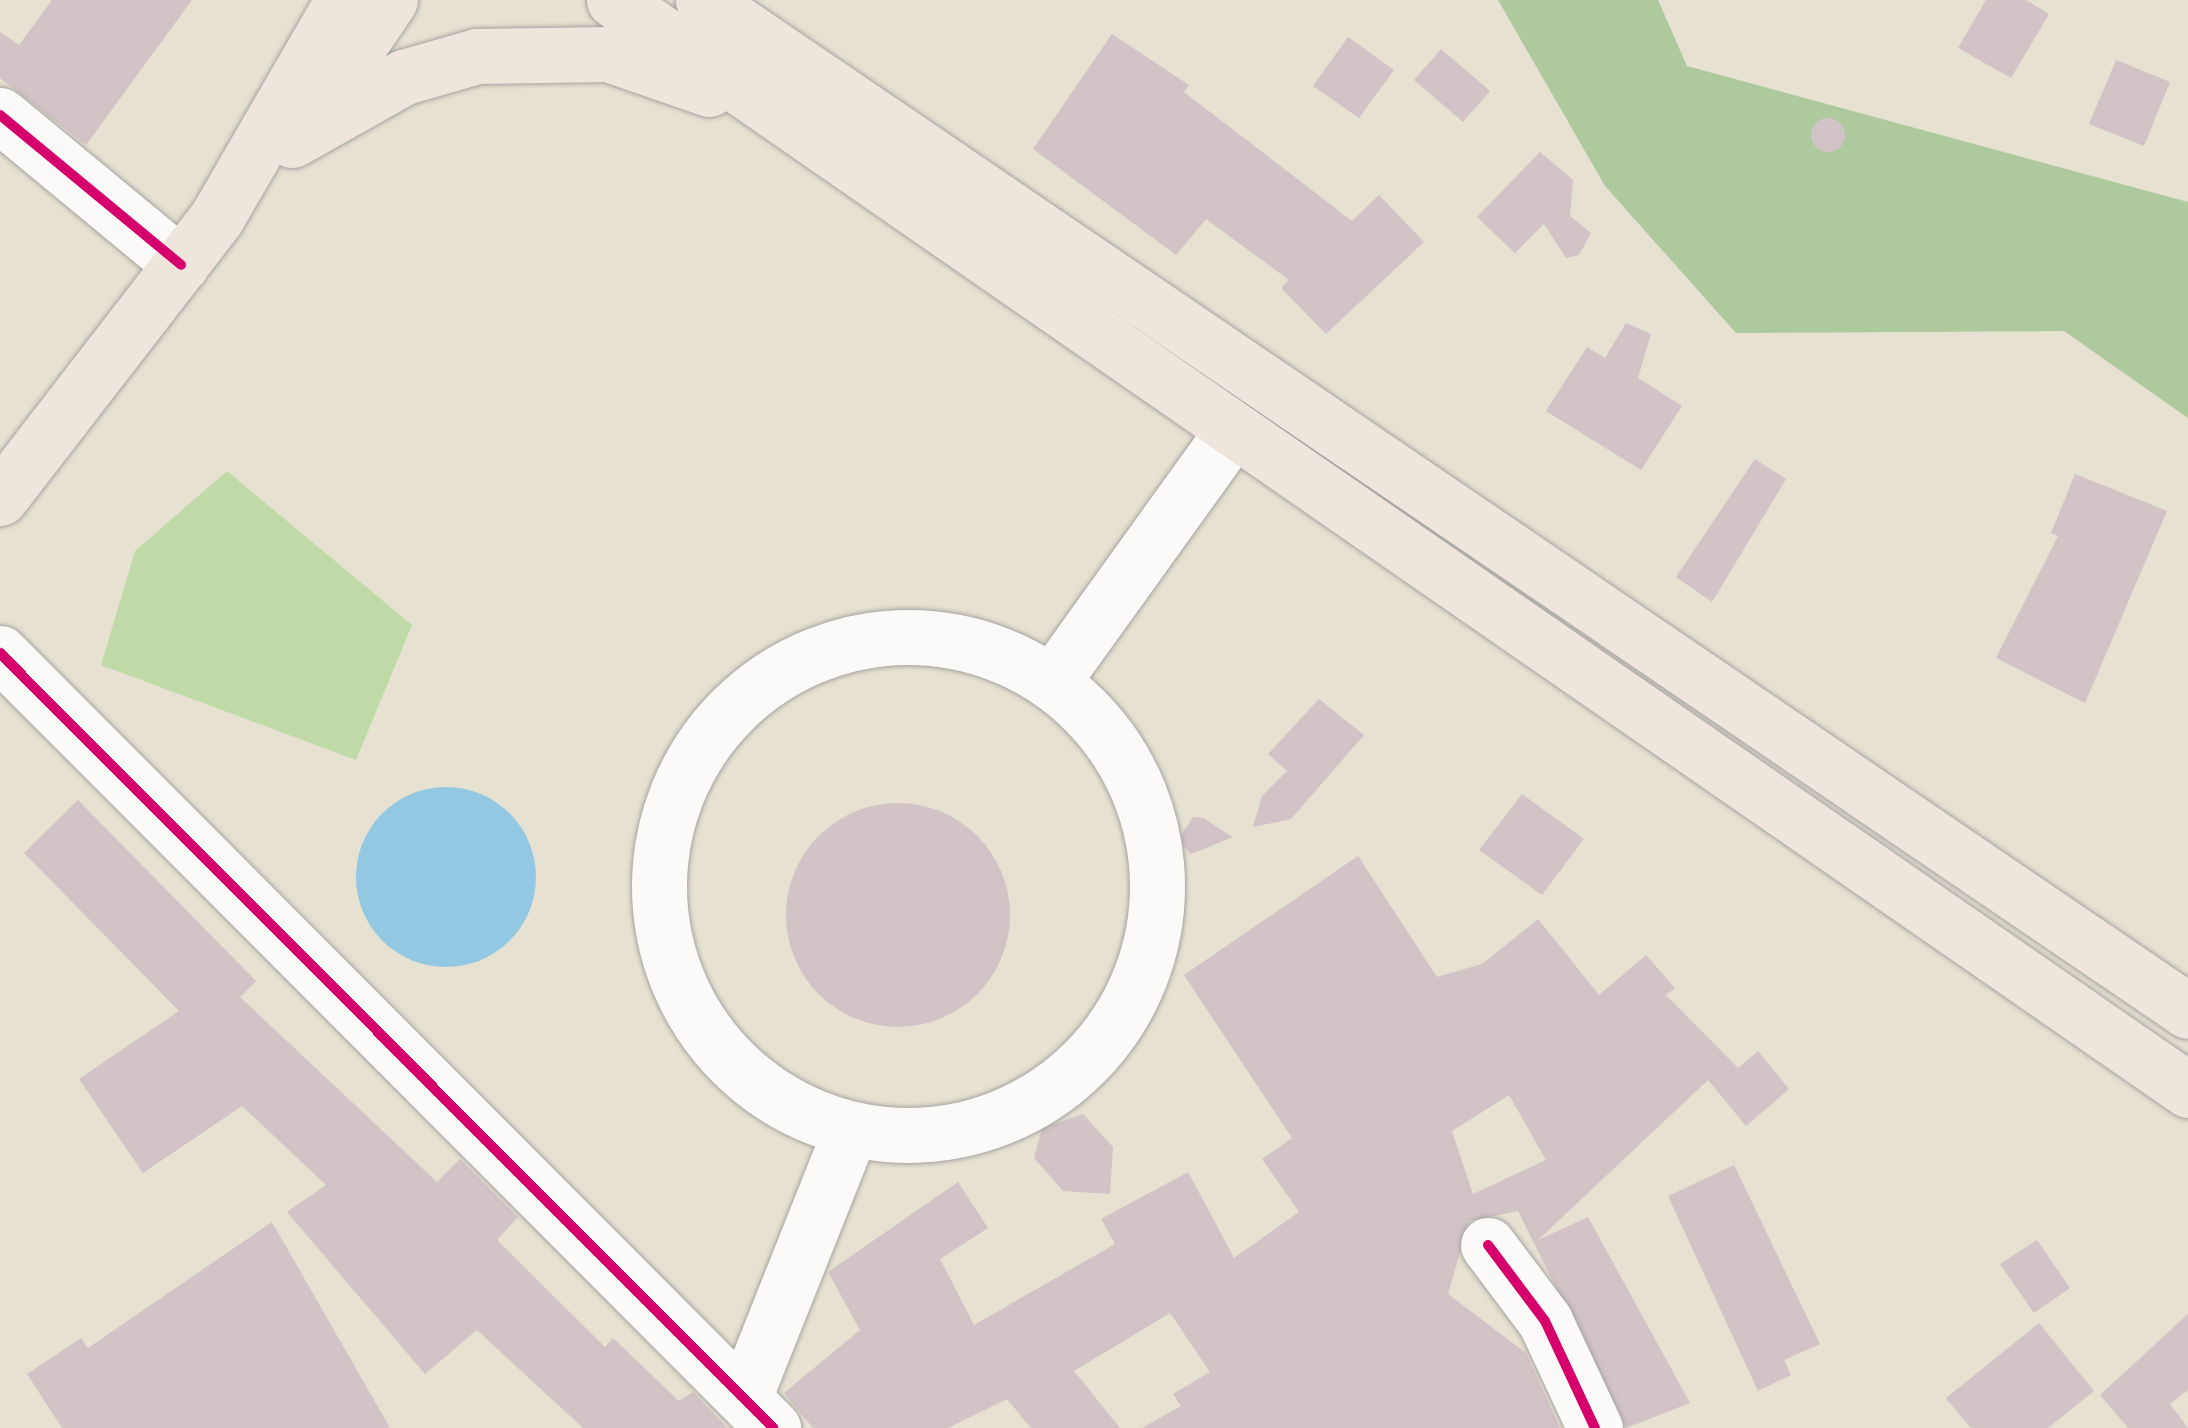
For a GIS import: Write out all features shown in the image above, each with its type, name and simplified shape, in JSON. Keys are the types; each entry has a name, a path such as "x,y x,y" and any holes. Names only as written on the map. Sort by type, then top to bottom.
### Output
{"main road":[{"path":"0,498 217,218 343,0"},
{"path":"217,218 292,140 390,0"},
{"path":"614,0 1230,433 2188,1090"},
{"path":"703,0 814,68 2188,1011"},
{"path":"739,0 814,68"},
{"path":"292,140 404,77 477,56 543,51 608,54 784,119"}],"street":[{"path":"0,115 181,266"},
{"path":"1052,682 1230,433"},
{"path":"926,637 992,651 1052,682 1116,750 1154,834 1158,897 1135,986 1083,1064 1033,1102 975,1126 913,1135 851,1129 787,1105 732,1065 690,1012 665,950 657,883 667,816 694,755 738,702 810,658 858,642 926,637"},
{"path":"0,653 759,1412 851,1129"},
{"path":"1488,1245 1545,1321 1594,1428"}],"green space":[{"path":"1498,0 1658,0 1687,66 2188,202 2188,418 2064,331 1736,333 1605,186"},
{"path":"227,471 412,625 356,760 101,665 135,551"}],"water":[{"path":"446,787 480,794 509,814 529,843 536,877 529,911 509,940 480,960 446,967 412,960 383,940 363,911 356,877 363,843 383,814 412,794"}],"building":[{"path":"52,0 192,0 86,145 0,78 0,32 19,45"},
{"path":"1986,0 2026,0 2049,14 2011,78 1958,48"},
{"path":"1112,34 1189,85 1184,92 1352,221 1379,195 1424,242 1326,334 1281,288 1289,280 1206,219 1176,255 1033,149"},
{"path":"1348,37 1394,70 1359,118 1313,86"},
{"path":"1441,49 1490,91 1463,122 1414,80"},
{"path":"2116,60 2170,82 2144,146 2089,124"},
{"path":"1828,118 1840,123 1845,135 1840,147 1828,152 1816,147 1811,135 1816,123"},
{"path":"1540,152 1573,180 1570,216 1591,233 1579,255 1566,258 1544,224 1515,253 1477,217"},
{"path":"1626,323 1651,334 1638,378 1682,406 1641,470 1546,411 1587,347 1605,358"},
{"path":"1755,459 1786,479 1712,602 1676,577"},
{"path":"2075,474 2167,511 2085,703 1996,658 2058,536 2051,533"},
{"path":"1319,699 1364,735 1291,819 1253,827 1262,796 1287,771 1268,754"},
{"path":"1522,794 1584,839 1542,895 1479,850"},
{"path":"78,800 256,981 240,997 437,1182 460,1159 518,1217 497,1240 605,1347 613,1338 679,1401 693,1392 727,1428 583,1428 477,1330 425,1374 287,1212 326,1185 242,1106 143,1173 79,1079 179,1011 24,853"},
{"path":"898,803 941,812 977,836 1001,872 1010,915 1001,958 977,994 941,1018 898,1027 855,1018 819,994 795,958 786,915 795,872 819,836 855,812"},
{"path":"1193,817 1203,818 1233,837 1191,854 1178,840"},
{"path":"1358,856 1437,977 1482,964 1538,919 1599,995 1646,955 1675,988 1666,995 1738,1068 1758,1051 1789,1089 1746,1126 1708,1080 1538,1240 1588,1217 1690,1403 1626,1428 1518,1211 1469,1221 1448,1294 1526,1353 1560,1428 1142,1428 1181,1406 1173,1394 1210,1372 1170,1313 1074,1371 1120,1428 1031,1428 1007,1399 948,1428 813,1428 784,1393 860,1330 828,1272 958,1182 988,1228 940,1259 974,1325 1115,1244 1101,1219 1188,1172 1234,1258 1299,1212 1262,1159 1292,1138 1184,975","holes":["1509,1095 1546,1160 1473,1194 1452,1131"]},
{"path":"1083,1114 1113,1147 1110,1194 1063,1191 1034,1158 1042,1128"},
{"path":"1734,1165 1820,1344 1784,1360 1791,1375 1758,1391 1668,1196"},
{"path":"272,1222 390,1428 62,1428 27,1374 81,1338 88,1348"},
{"path":"2037,1240 2070,1288 2034,1313 2000,1264"},
{"path":"2188,1314 2188,1390 2170,1404 2188,1428 2128,1428 2100,1395"},
{"path":"2039,1323 2094,1391 2048,1428 1971,1428 1946,1398"}],"cycle path":[{"path":"0,115 181,265"},
{"path":"0,653 773,1428"},
{"path":"1488,1245 1545,1321 1595,1428"}]}
